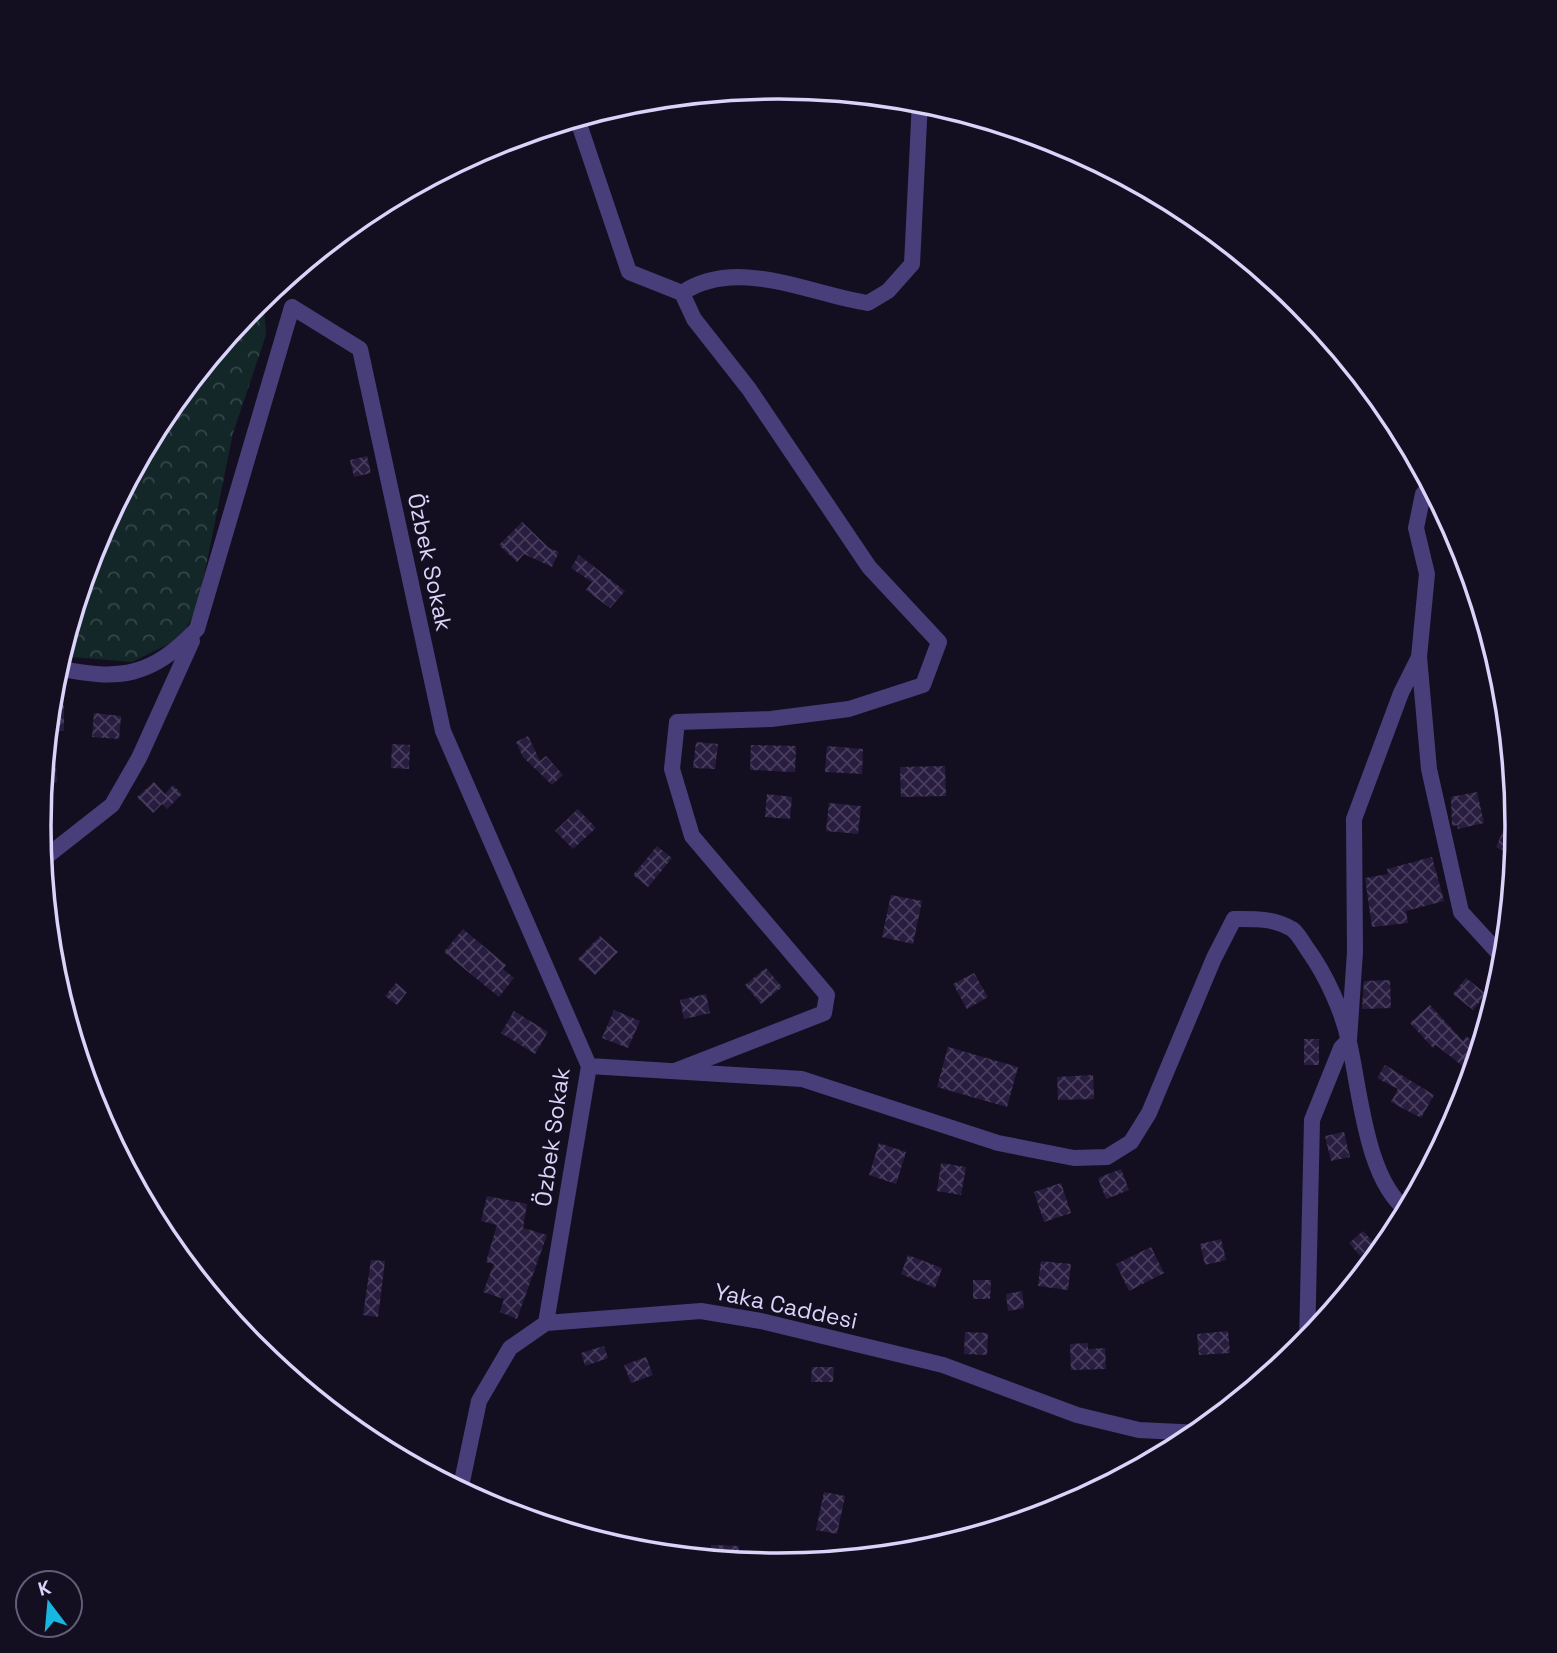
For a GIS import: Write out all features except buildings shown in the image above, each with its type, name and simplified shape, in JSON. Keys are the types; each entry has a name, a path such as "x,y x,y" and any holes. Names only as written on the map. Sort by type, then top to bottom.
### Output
{"street":[{"path":"682,293 697,283 738,275 868,303 888,291 912,264 919,113"},
{"path":"580,127 629,272 682,293 694,319 749,390 869,567 939,642 923,685 849,709 771,719 677,722 672,769 692,836 827,995 824,1013 675,1071"},
{"name":"Özbek Sokak","path":"69,670 115,677 149,666 174,654 197,629 292,307 360,349 443,731 589,1066 546,1323"},
{"path":"1426,496 1423,494 1416,528 1427,574 1419,657 1429,769 1461,912 1495,949"},
{"path":"52,852 112,805 139,758 197,629"},
{"path":"1307,1326 1312,1120 1341,1048 1349,1040 1355,952 1354,818 1401,693 1419,657"},
{"path":"589,1066 802,1079 998,1143 1074,1158 1107,1157 1131,1142 1149,1113 1214,958 1234,919 1266,919 1293,929 1320,966 1349,1040 1367,1130 1379,1171 1400,1205"},
{"name":"Yaka Caddesi","path":"546,1323 701,1311 761,1321 943,1365 1077,1415 1139,1430 1183,1432"},
{"path":"462,1481 479,1401 510,1348 546,1323"}],"green space":[{"path":"264,312 266,335 233,433 198,606 181,638 132,662 72,657 89,593 106,548 148,463 201,383"}]}
